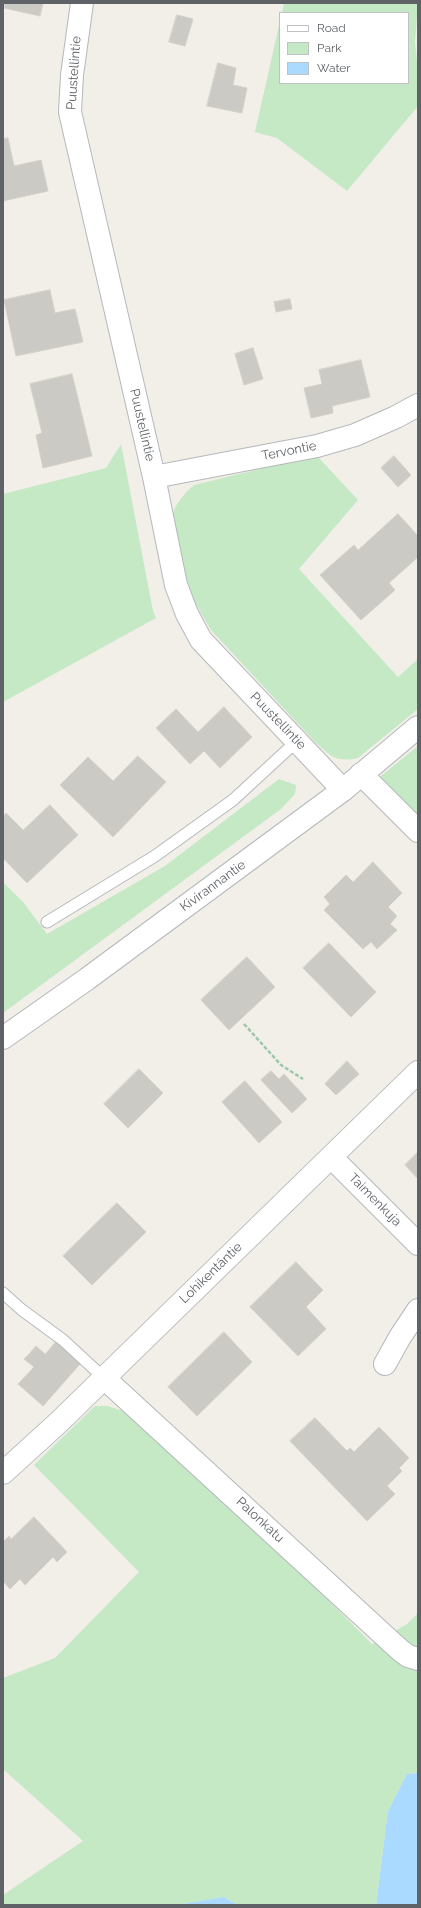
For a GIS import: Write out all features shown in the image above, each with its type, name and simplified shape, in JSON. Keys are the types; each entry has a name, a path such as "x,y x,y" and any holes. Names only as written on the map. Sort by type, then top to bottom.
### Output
{"street":[{"name":"Puustellintie","path":"82,3 72,75 70,112 154,477 176,585 187,614 201,640 343,790"},
{"name":"Tervontie","path":"154,477 317,446 355,435 396,417 418,405"},
{"name":"Kivirannantie","path":"3,1038 87,979 343,790 418,727"},
{"path":"361,774 418,831"},
{"name":"Lohikentäntie","path":"3,1473 104,1378 418,1072"},
{"name":"Taimenkuja","path":"331,1157 418,1244"},
{"path":"385,1364 400,1337 418,1310"},
{"name":"Palonkatu","path":"104,1378 400,1650 408,1656 418,1659"}],"lane":[{"path":"47,922 156,856 233,800 297,741"},
{"path":"3,1293 22,1310 63,1340 104,1378"}],"path":[{"path":"244,1024 281,1066 303,1079"}],"green space":[{"path":"284,3 418,3 415,43 418,69 418,106 347,191 277,138 255,132 279,25 279,84 409,84 409,12 282,12"},
{"path":"121,444 153,611 156,618 3,702 3,494 106,468"},
{"path":"309,457 319,458 358,500 299,569 398,677 418,659 418,709 358,758 344,760 330,755 315,742 211,630 192,598 171,519 180,500 194,485"},
{"path":"418,746 418,825 366,788"},
{"path":"279,779 296,785 295,794 281,809 3,1013 3,882 23,902 47,934 165,866"},
{"path":"95,1406 107,1406 124,1411 224,1495 372,1644 407,1624 418,1613 418,1773 407,1774 388,1811 376,1905 238,1905 224,1897 176,1905 3,1905 3,1895 83,1841 3,1769 3,1678 55,1658 139,1572 34,1465"}],"water":[{"path":"418,1773 418,1905 376,1905 388,1811 407,1774"},
{"path":"224,1897 238,1905 176,1905"}],"building":[{"path":"5,3 43,3 40,16 4,8"},
{"path":"177,15 193,19 185,46 169,42"},
{"path":"218,63 236,68 233,85 247,88 242,113 207,106"},
{"path":"8,138 14,166 41,160 48,191 3,201 3,139"},
{"path":"50,290 55,313 75,309 83,342 16,356 4,300"},
{"path":"290,299 292,309 276,312 274,302"},
{"path":"253,348 263,379 244,385 235,354"},
{"path":"361,360 370,397 332,406 333,413 311,418 304,388 322,384 319,370"},
{"path":"72,374 92,456 43,468 36,435 42,433 30,384"},
{"path":"394,456 411,475 398,487 381,468"},
{"path":"398,514 418,536 418,557 389,583 395,590 361,620 320,575 354,545 358,550"},
{"path":"224,707 252,737 220,768 204,751 190,764 156,728 176,709 198,732"},
{"path":"138,756 166,782 113,837 60,785 88,757 113,781"},
{"path":"50,805 78,835 27,883 3,858 3,817 6,813 23,830"},
{"path":"373,862 402,893 388,907 397,916 390,924 397,930 377,949 371,942 363,949 324,910 330,904 324,897 346,875 353,882"},
{"path":"329,943 376,992 351,1017 303,968"},
{"path":"247,957 275,987 229,1030 201,1000"},
{"path":"347,1061 359,1074 336,1095 325,1084"},
{"path":"139,1069 163,1093 128,1128 104,1104"},
{"path":"271,1071 279,1079 284,1074 307,1099 292,1113 261,1080"},
{"path":"245,1081 282,1122 259,1143 222,1102"},
{"path":"418,1152 418,1179 405,1165"},
{"path":"117,1203 146,1232 92,1285 63,1256"},
{"path":"296,1262 323,1290 306,1307 326,1329 298,1356 250,1307"},
{"path":"224,1332 252,1362 197,1416 168,1387"},
{"path":"56,1342 80,1364 43,1406 18,1384 34,1367 24,1359 36,1346 45,1354"},
{"path":"315,1418 347,1451 350,1448 354,1452 379,1427 409,1458 399,1468 402,1471 387,1486 395,1494 367,1521 290,1441"},
{"path":"34,1517 67,1552 57,1562 53,1557 25,1585 20,1579 10,1589 3,1581 3,1542 9,1536 11,1539"}]}
